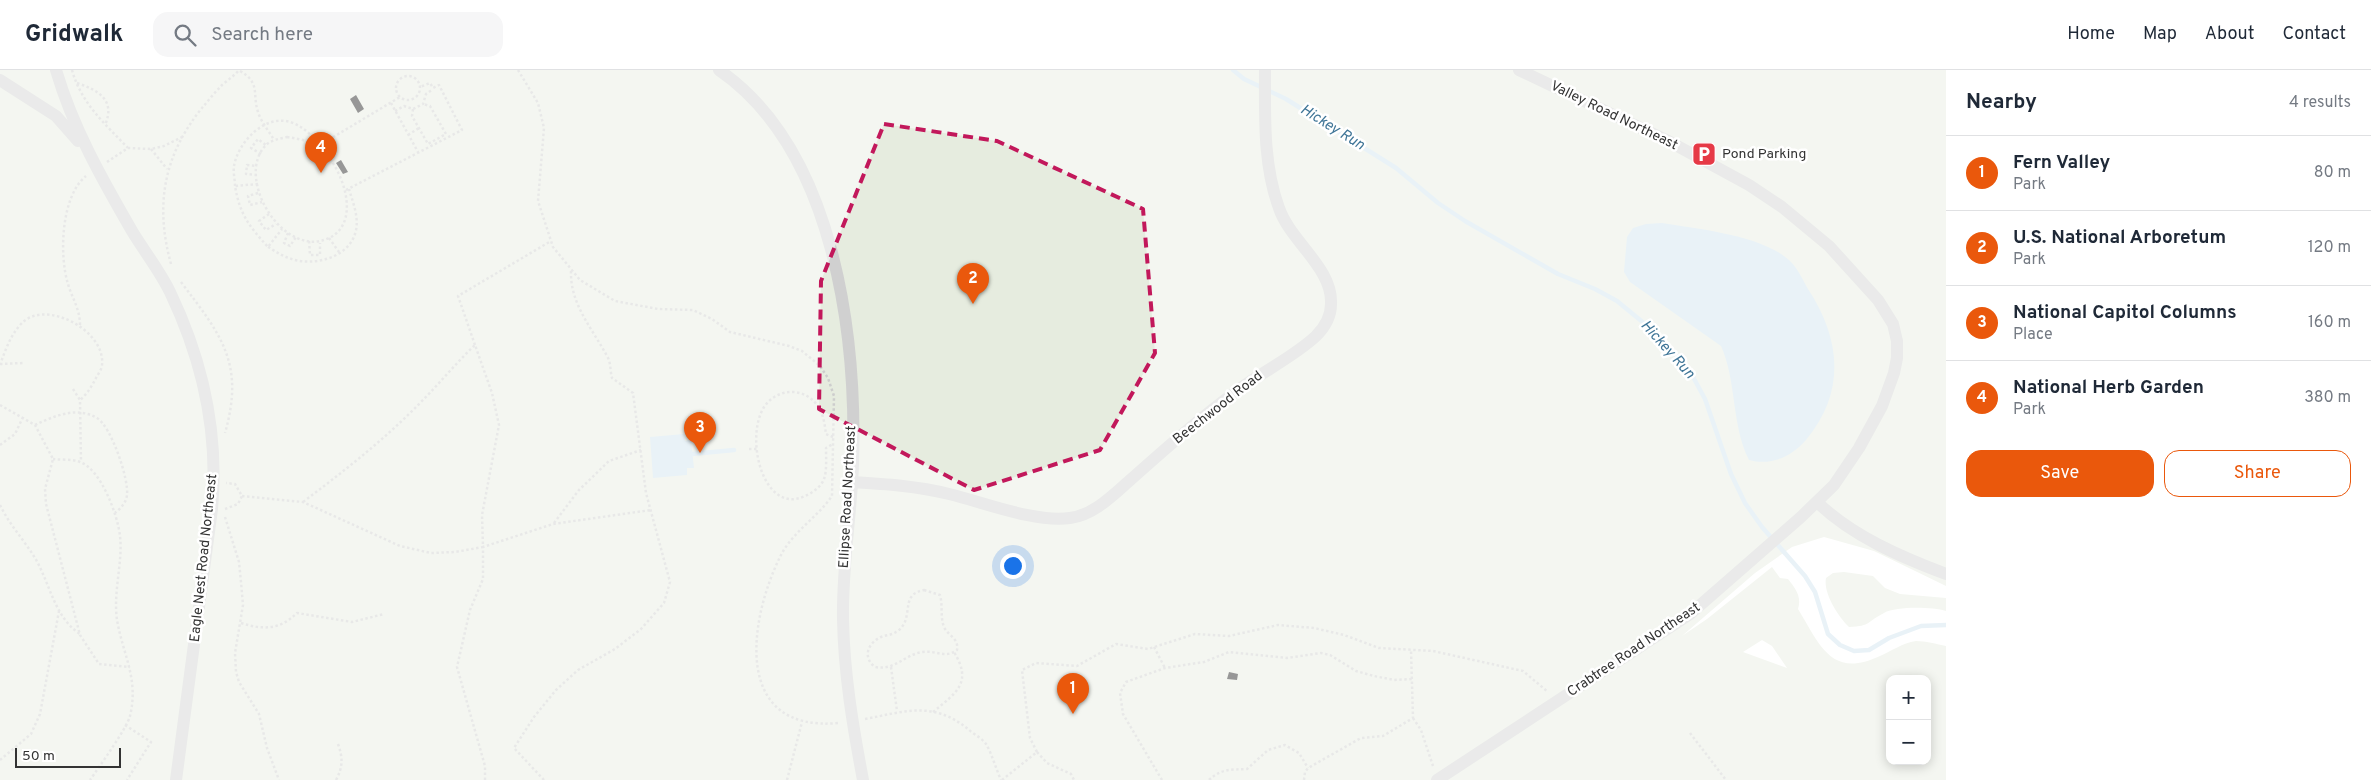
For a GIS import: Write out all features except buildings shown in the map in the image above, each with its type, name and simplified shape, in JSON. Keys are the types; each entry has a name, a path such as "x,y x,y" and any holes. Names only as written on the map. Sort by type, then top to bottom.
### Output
{"street":[{"name":"Eagle Nest Road Northeast","path":"56,70 74,124 88,152 169,291 200,367 212,430 214,465 212,509 176,780"},
{"name":"Ellipse Road Northeast","path":"719,70 750,96 777,130 803,175 826,231 840,284 849,345 853,444 852,482 843,581 844,642 849,699 863,780"},
{"name":"Beechwood Road","path":"852,482 896,484 924,489 1046,518 1070,518 1082,515 1111,497 1169,446 1237,391 1316,335 1328,317 1331,304 1330,291 1324,275 1292,233 1279,209 1268,166 1265,70"},
{"name":"Valley Road Northeast","path":"1519,70 1670,142 1749,185 1782,207 1822,240 1848,265 1878,300 1893,324 1895,332 1897,358 1894,373 1882,406 1867,435 1834,485 1817,502"},
{"path":"0,80 56,116 88,152"},
{"path":"1817,502 1832,516 1886,548 1946,574"},
{"name":"Crabtree Road Northeast","path":"1438,779 1559,702 1690,614 1817,502"}],"path":[{"path":"72,70 77,84 90,107 128,148"},
{"path":"172,270 163,237 162,211 167,170 183,136 200,110 221,86 239,70 247,75 256,92 257,111 274,140"},
{"path":"405,70 405,77"},
{"path":"518,70 538,103 544,128 538,201 553,247 580,280 616,300 658,309 693,310 712,319 730,332 782,344 802,351 820,366 832,387 834,404 832,496 823,508 801,528 781,555 768,584 757,645 757,670 761,685 770,700 783,712 802,722 828,724 846,722"},
{"path":"420,88 413,77 405,77 397,84 396,91 400,97 411,100 418,95 420,88 430,82 432,88"},
{"path":"77,84 94,90 106,102 110,112 105,125"},
{"path":"348,189 462,130 439,85 432,88 433,90 426,94 423,104"},
{"path":"319,146 400,97"},
{"path":"391,103 419,153"},
{"path":"395,111 404,106 413,109 423,104 430,106 446,134 428,144 412,116 413,109"},
{"path":"291,122 307,131 319,146 329,157 348,189 357,217 355,235 334,257 304,261 290,259 268,248 238,207 234,166 250,134 265,125 291,122"},
{"path":"408,135 420,128"},
{"path":"80,325 80,315 67,283 63,260 63,235 67,212 76,188 83,178 128,148 151,149 164,146 183,136"},
{"path":"319,146 303,139 287,137 274,140 266,145 261,154 256,174 258,193 269,214 276,224 288,233 309,241 320,242 329,238 342,225 348,189"},
{"path":"261,154 251,148 258,139 266,145"},
{"path":"151,149 167,170"},
{"path":"256,174 246,174 247,165 257,166"},
{"path":"235,186 258,184"},
{"path":"258,193 248,196 250,206 262,202"},
{"path":"269,214 259,220 266,230 276,224"},
{"path":"268,248 282,229"},
{"path":"288,233 284,243 290,246 296,237"},
{"path":"329,238 339,252"},
{"path":"309,241 310,254 320,254 320,242"},
{"path":"485,780 485,766 457,667 470,610 484,579 482,515 499,425 492,393 458,296 551,241"},
{"path":"544,780 514,748 534,717 556,690 578,670 614,649 641,629 664,603 670,582 646,493 634,394 612,378 609,358 581,312 571,286 571,269"},
{"path":"178,278 208,316 223,340 230,365 233,391 231,412 225,435"},
{"path":"23,363 0,364 8,343 22,323 35,316 52,315 80,325 93,336 100,347 102,365 85,396 80,400"},
{"path":"302,502 380,441 421,402 475,345"},
{"path":"73,389 80,400 81,462"},
{"path":"832,437 826,434 821,411 812,400 800,392 788,391 774,396 758,417 756,432 757,449 762,474 771,489 785,497 800,499 813,492 824,479 826,448 833,444"},
{"path":"0,405 35,425 53,459 46,489 46,504 80,635 99,664 130,667"},
{"path":"35,425 66,413 80,412 97,418 107,426 114,439 127,489 123,506 115,513"},
{"path":"0,445 15,434 23,417"},
{"path":"749,449 757,449"},
{"path":"553,524 579,490 609,461 641,450"},
{"path":"53,459 81,462 92,472 102,485 115,513 120,536 116,594 117,618 134,684 133,700 130,718 90,780"},
{"path":"222,484 235,484 242,496"},
{"path":"242,496 302,502 400,546 431,553 454,552 483,547 553,524 651,510"},
{"path":"224,510 238,504 242,496"},
{"path":"223,504 242,582 243,605 235,653 236,672 242,687 259,714 267,748 279,780"},
{"path":"0,505 19,537 34,556 59,611 70,628 80,635"},
{"path":"924,590 940,595 943,604 944,626 958,645 954,652 939,655 925,651 891,667 875,667 871,664 867,652 875,642 904,625 910,598 916,592 924,590"},
{"path":"0,760 31,734 40,714 59,611"},
{"path":"241,623 265,629 278,627 297,613 352,622 384,614"},
{"path":"1074,780 1072,774 1047,763 1037,752 1030,738 1022,670 1036,663 1043,662 1077,666 1116,644 1148,650 1195,634 1229,636 1278,625 1314,628 1344,635 1372,646 1433,651 1523,671 1559,702"},
{"path":"1154,647 1165,668"},
{"path":"1411,650 1413,718 1421,730 1438,779"},
{"path":"933,712 958,691 963,671 954,652"},
{"path":"1162,780 1123,714 1120,693 1126,682 1165,668 1204,662 1229,652 1287,658 1321,652 1330,655 1356,671 1394,680 1412,679"},
{"path":"891,667 895,702 898,711"},
{"path":"858,720 898,711 919,710 942,714 964,726 985,744 1002,780 1037,752"},
{"path":"1304,780 1305,772 1308,768 1361,738 1383,736 1413,718"},
{"path":"787,780 802,722"},
{"path":"125,726 150,742 127,780"},
{"path":"1690,732 1726,780"},
{"path":"336,780 342,769 342,759 338,744"},
{"path":"1209,780 1218,772 1226,769 1248,769 1268,750 1285,745 1299,753 1308,768"}],"highlighted area":[{"path":"884,124 997,141 1143,209 1155,353 1100,450 974,490 819,409 821,281"}],"shaded area":[{"path":"0,70 1946,70 1946,586 1874,551 1824,537 1792,547 1755,573 1682,636 1707,619 1772,567 1780,578 1788,579 1793,586 1799,600 1798,609 1813,635 1829,655 1838,661 1850,663 1863,662 1906,643 1916,641 1946,646 1946,780 0,780","holes":["1762,640 1772,646 1787,668 1743,652"]},
{"path":"1844,572 1873,576 1885,588 1900,594 1946,598 1946,611 1924,608 1897,609 1884,613 1865,625 1849,627 1832,604 1826,584 1826,578 1833,573"}],"water":[{"path":"1662,223 1729,234 1777,251 1795,266 1819,308 1832,346 1833,384 1828,403 1819,422 1800,446 1780,459 1765,462 1749,460 1739,432 1730,374 1721,346 1630,282 1624,272 1627,237 1633,228 1646,224"},
{"path":"684,434 685,441 691,440 694,468 687,468 687,475 653,478 650,437"}],"waterway":[{"name":"Hickey Run","path":"1233,70 1244,79 1286,99 1396,168 1438,203 1465,221 1558,274 1595,289 1617,301 1645,324 1672,350 1692,375 1705,399 1731,474 1745,503 1762,527 1805,576 1815,592 1828,634 1840,645 1854,651 1869,650 1889,638 1921,626 1946,625"},
{"path":"692,454 734,450"}],"place":[{"name":"Pond Parking","path":"1704,154"},
{"name":"National Herb Garden","path":"321,173"},
{"name":"U.S. National Arboretum","path":"973,304"},
{"name":"National Capitol Columns","path":"700,453"},
{"name":"Fern Valley","path":"1073,714"}]}
